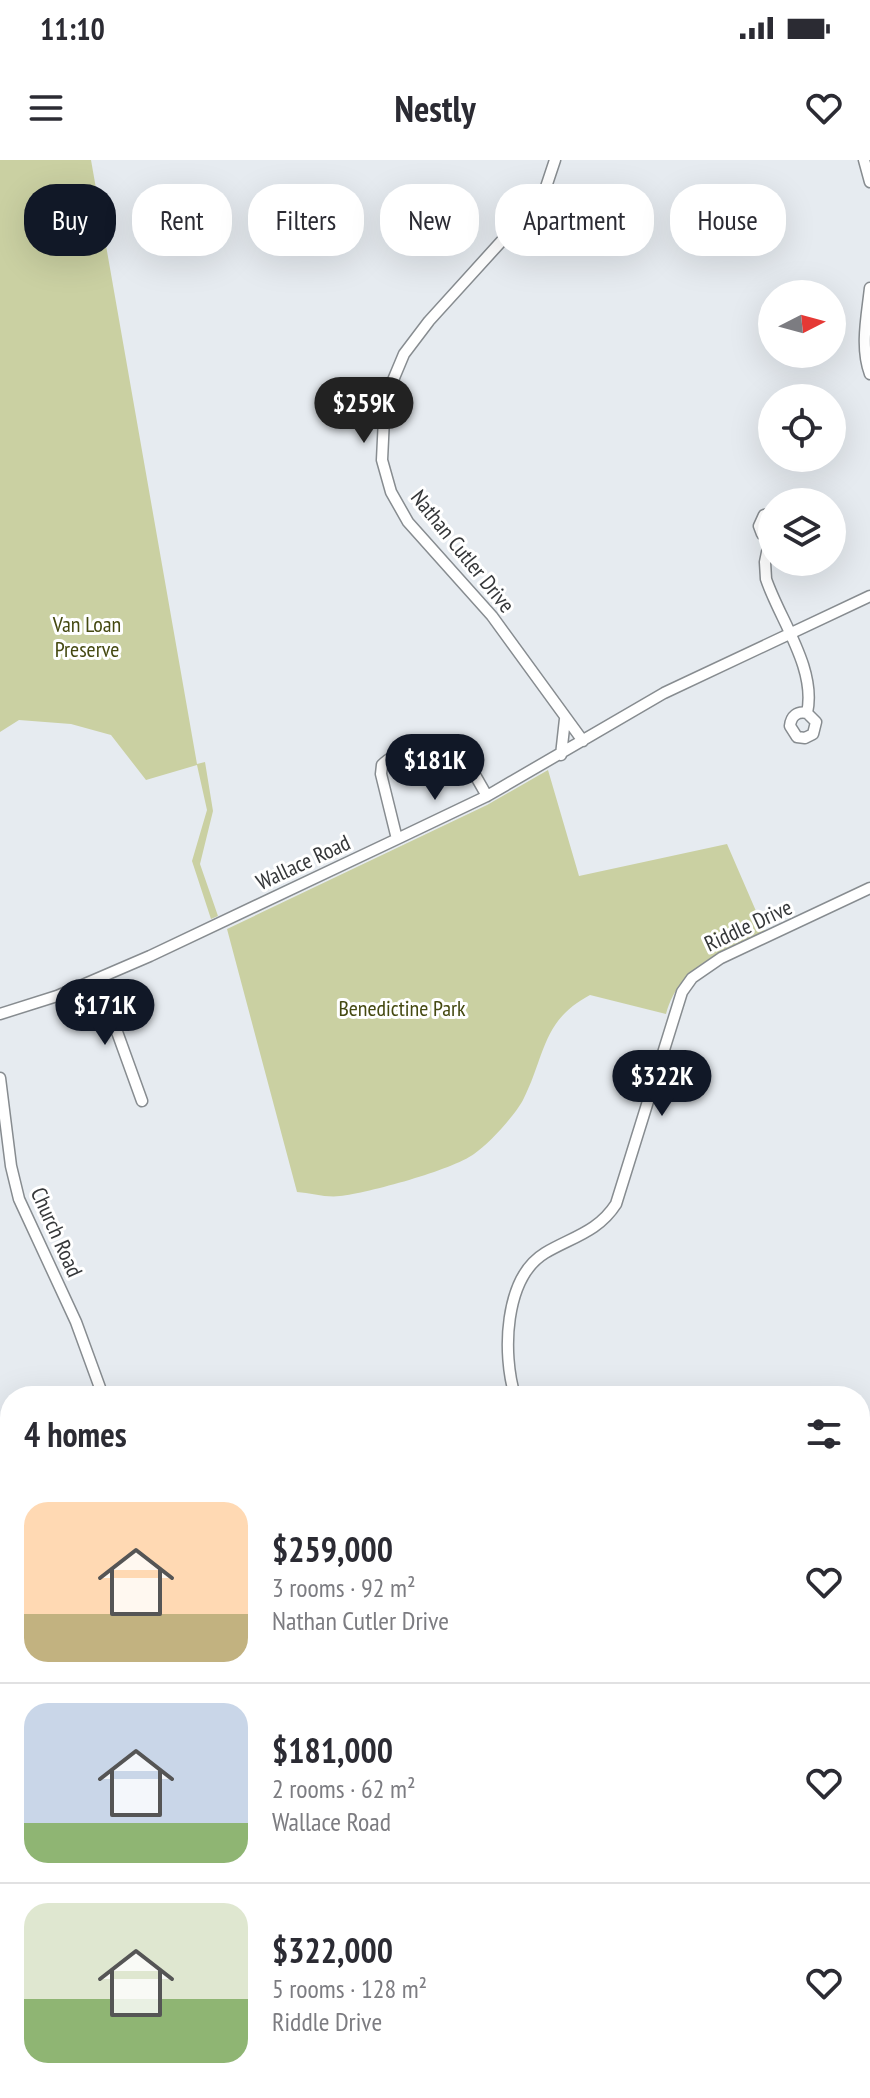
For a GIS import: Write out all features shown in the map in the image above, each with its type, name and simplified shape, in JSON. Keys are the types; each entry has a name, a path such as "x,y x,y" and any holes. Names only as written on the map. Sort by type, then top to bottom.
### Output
{"street":[{"name":"Nathan Cutler Drive","path":"555,160 537,202 429,321 404,354 389,394 381,443 387,480 394,500 408,522 492,616 583,741"},
{"path":"864,160 870,182"},
{"path":"870,288 865,352 870,374"},
{"path":"766,576 808,681 810,697 807,713"},
{"name":"Wallace Road","path":"0,1014 73,990 487,796 664,693 870,596"},
{"path":"561,755 565,719"},
{"path":"397,839 381,774 382,765 388,758 436,741 453,742 487,796"},
{"name":"Riddle Drive","path":"513,1386 508,1349 518,1283 533,1262 592,1230 616,1204 676,1008 687,985 699,972 721,958 870,888"},
{"path":"73,990 108,1014 142,1101"},
{"name":"Church Road","path":"0,1078 11,1166 19,1199 76,1322 99,1386"}],"green space":[{"name":"Van Loan Preserve","path":"0,160 91,160 95,184 24,184 24,256 108,256 197,764 205,762 213,811 200,864 218,916 211,919 192,861 207,810 197,765 146,780 111,735 71,724 19,720 0,732"},
{"name":"Benedictine Park","path":"548,770 579,876 727,844 766,934 719,954 693,971 673,996 666,1014 590,995 574,1005 553,1028 519,1106 474,1154 448,1167 409,1180 353,1194 330,1196 297,1192 227,929 487,805"}]}
